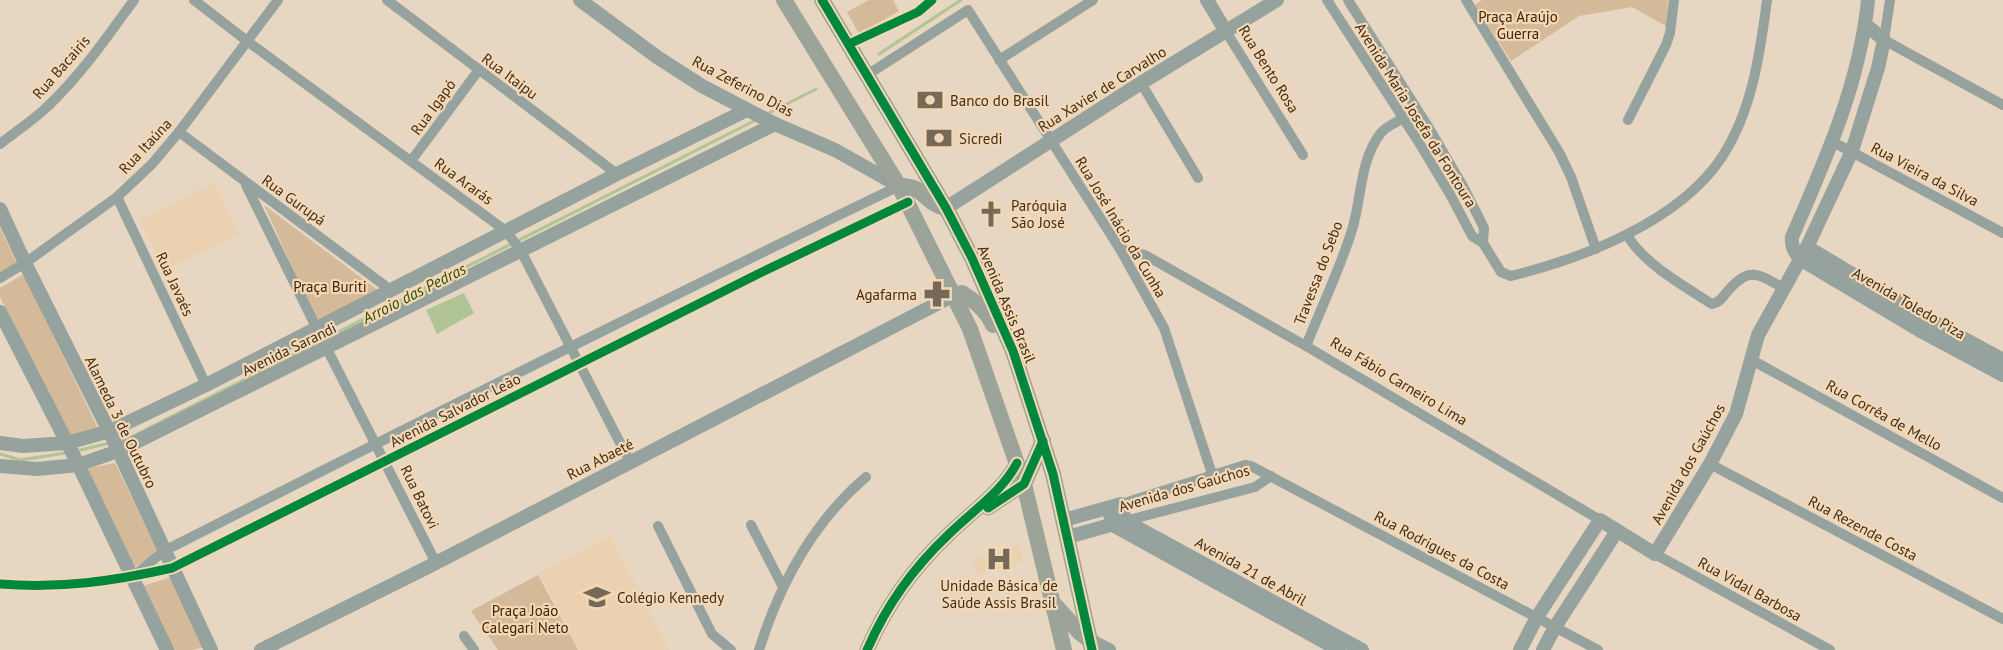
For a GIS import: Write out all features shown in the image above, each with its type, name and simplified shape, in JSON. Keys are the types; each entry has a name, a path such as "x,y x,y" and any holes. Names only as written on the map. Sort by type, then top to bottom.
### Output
{"main road":[{"path":"784,0 899,186 970,329 1024,484 1064,650"},
{"name":"Avenida Assis Brasil","path":"822,0 946,208 972,258 1013,351 1043,441 1064,520 1092,645"},
{"path":"899,186 912,186 929,201 946,208"},
{"path":"954,295 962,293 987,312 1000,340 1013,351"},
{"path":"948,534 1024,484 1043,441"},
{"path":"867,650 896,594 914,570 948,534 1006,481 1017,463"},
{"path":"1053,603 1092,645"}],"street":[{"name":"Rua Bacairis","path":"0,144 47,108 69,85 134,0"},
{"name":"Rua Ararás","path":"194,0 411,161 513,241 630,462"},
{"name":"Rua Itaúna","path":"0,278 25,263 117,197 152,164 179,132 278,0"},
{"name":"Rua Itaipu","path":"387,0 617,174"},
{"name":"Rua Zeferino Dias","path":"580,0 702,86 751,112 835,150 899,186"},
{"path":"999,60 1093,0"},
{"name":"Rua Bento Rosa","path":"1207,0 1303,155"},
{"name":"Rua Xavier de Carvalho","path":"946,208 1225,30 1276,0"},
{"name":"Avenida Maria Josefa da Fontoura","path":"1327,0 1418,141 1472,236 1483,243 1501,272 1506,275 1515,275 1596,249"},
{"name":"Avenida Maria Josefa da Fontoura","path":"1348,0 1464,188 1484,228 1483,243"},
{"path":"1466,0 1559,152 1571,177 1596,249 1628,236 1664,212 1711,173 1723,156 1743,112 1754,78 1762,44 1767,0"},
{"path":"1628,120 1666,45 1670,33 1674,0"},
{"path":"1803,253 1791,244 1792,237 1833,142 1866,24 1868,0"},
{"name":"Avenida dos Gaúchos","path":"1655,554 1710,464 1736,414 1758,334 1803,253 1852,152 1878,68 1890,0"},
{"name":"Rua José Inácio da Cunha","path":"867,75 968,10 1120,249 1164,328 1213,477"},
{"path":"1866,24 1884,40 2003,105"},
{"name":"Rua Igapó","path":"411,161 478,70"},
{"path":"1141,83 1198,178"},
{"name":"Avenida Sarandi","path":"0,466 37,469 72,454 114,442 327,349 513,241 617,174 751,112"},
{"name":"Travessa do Sebo","path":"1306,346 1351,232 1362,176 1368,159 1380,134 1402,119"},
{"name":"Avenida Sarandi","path":"0,443 72,454 114,442 206,385 392,291 513,241 772,122"},
{"name":"Rua Gurupá","path":"179,132 392,291"},
{"path":"1418,141 1432,133"},
{"name":"Rua Vieira da Silva","path":"1833,142 2003,232"},
{"path":"244,182 317,328"},
{"name":"Avenida Salvador Leão","path":"132,577 164,551 570,346 899,186"},
{"path":"1451,196 1464,188"},
{"name":"Rua Javaés","path":"117,197 206,385"},
{"name":"Avenida Salvador Leão","path":"0,584 72,585 132,577 172,568 758,274 908,202"},
{"name":"Alameda 3 de Outubro","path":"0,209 114,442 211,650"},
{"path":"1628,236 1649,261 1712,304 1719,302 1736,281 1747,274 1756,275 1783,288"},
{"name":"Rua Fábio Carneiro Lima","path":"1120,249 1145,255 1306,346 1655,554"},
{"name":"Avenida Toledo Piza","path":"1803,253 2003,375"},
{"path":"750,258 758,274"},
{"name":"Rua Abaeté","path":"261,650 954,295"},
{"path":"0,312 167,650"},
{"name":"Avenida Toledo Piza","path":"1922,324 2003,360"},
{"name":"Rua Batovi","path":"327,349 436,562"},
{"name":"Rua Corrêa de Mello","path":"1750,359 2003,498"},
{"name":"Rua Rezende Costa","path":"1710,464 2003,619"},
{"name":"Avenida dos Gaúchos","path":"1064,520 1213,477 1245,465 1271,476 1255,487 1068,537"},
{"name":"Rua Rodrigues da Costa","path":"1271,476 1598,650"},
{"path":"759,650 783,587 804,548 823,521 866,477"},
{"path":"1115,506 1119,523"},
{"path":"1520,650 1537,617 1600,520"},
{"name":"Avenida 21 de Abril","path":"1119,523 1288,616 1358,649"},
{"path":"751,525 783,587"},
{"path":"657,526 712,634 731,650"},
{"path":"1543,650 1555,627 1617,531"},
{"name":"Rua Vidal Barbosa","path":"1655,554 1830,650"},
{"name":"Avenida 21 de Abril","path":"1288,616 1339,650"},
{"path":"464,636 474,650"},
{"path":"1092,645 1109,650"}],"shaded area":[{"path":"215,183 240,233 164,270 140,220"},
{"path":"464,293 474,313 437,334 426,310"},
{"name":"Colégio Kennedy","path":"611,535 669,650 579,650 539,572"},
{"name":"Unidade Básica de Saúde Assis Brasil","path":"1020,545 1023,561 979,575 970,561"}],"green space":[{"path":"869,0 893,0 899,11 859,34 847,12"},
{"name":"Praça Araújo Guerra","path":"1482,0 1668,0 1666,26 1632,7 1579,16 1511,61 1475,5"},
{"name":"Praça Buriti","path":"264,205 379,291 317,321"},
{"path":"0,228 17,264 0,275"},
{"path":"24,274 99,431 70,439 0,297 0,288"},
{"path":"115,463 159,553 134,567 86,473 90,468"},
{"name":"Praça João Calegari Neto","path":"538,575 578,650 498,650 471,611"},
{"path":"172,577 205,647 192,650 171,650 142,586"}],"waterway":[{"name":"Arroio das Pedras","path":"879,54 961,0"},
{"name":"Arroio das Pedras","path":"767,114 816,89"},
{"name":"Arroio das Pedras","path":"119,441 127,439 756,120"},
{"name":"Arroio das Pedras","path":"76,451 110,443"},
{"name":"Arroio das Pedras","path":"0,454 20,460 66,453"}],"cycle path":[{"path":"822,0 946,208 972,258 1013,351 1053,474 1092,650"},
{"path":"849,44 918,12 932,0"},
{"path":"0,584 65,585 129,577 172,568 758,274 908,202"},
{"path":"988,508 1024,484 1043,441"},
{"path":"867,650 883,618 912,574 957,526 995,492 1017,463"}],"place":[{"name":"Banco do Brasil","path":"930,100"},
{"name":"Sicredi","path":"939,138"},
{"name":"Paróquia São José","path":"991,214"},
{"name":"Agafarma","path":"937,294"},
{"name":"Unidade Básica de Saúde Assis Brasil","path":"999,559"},
{"name":"Colégio Kennedy","path":"597,597"}]}
